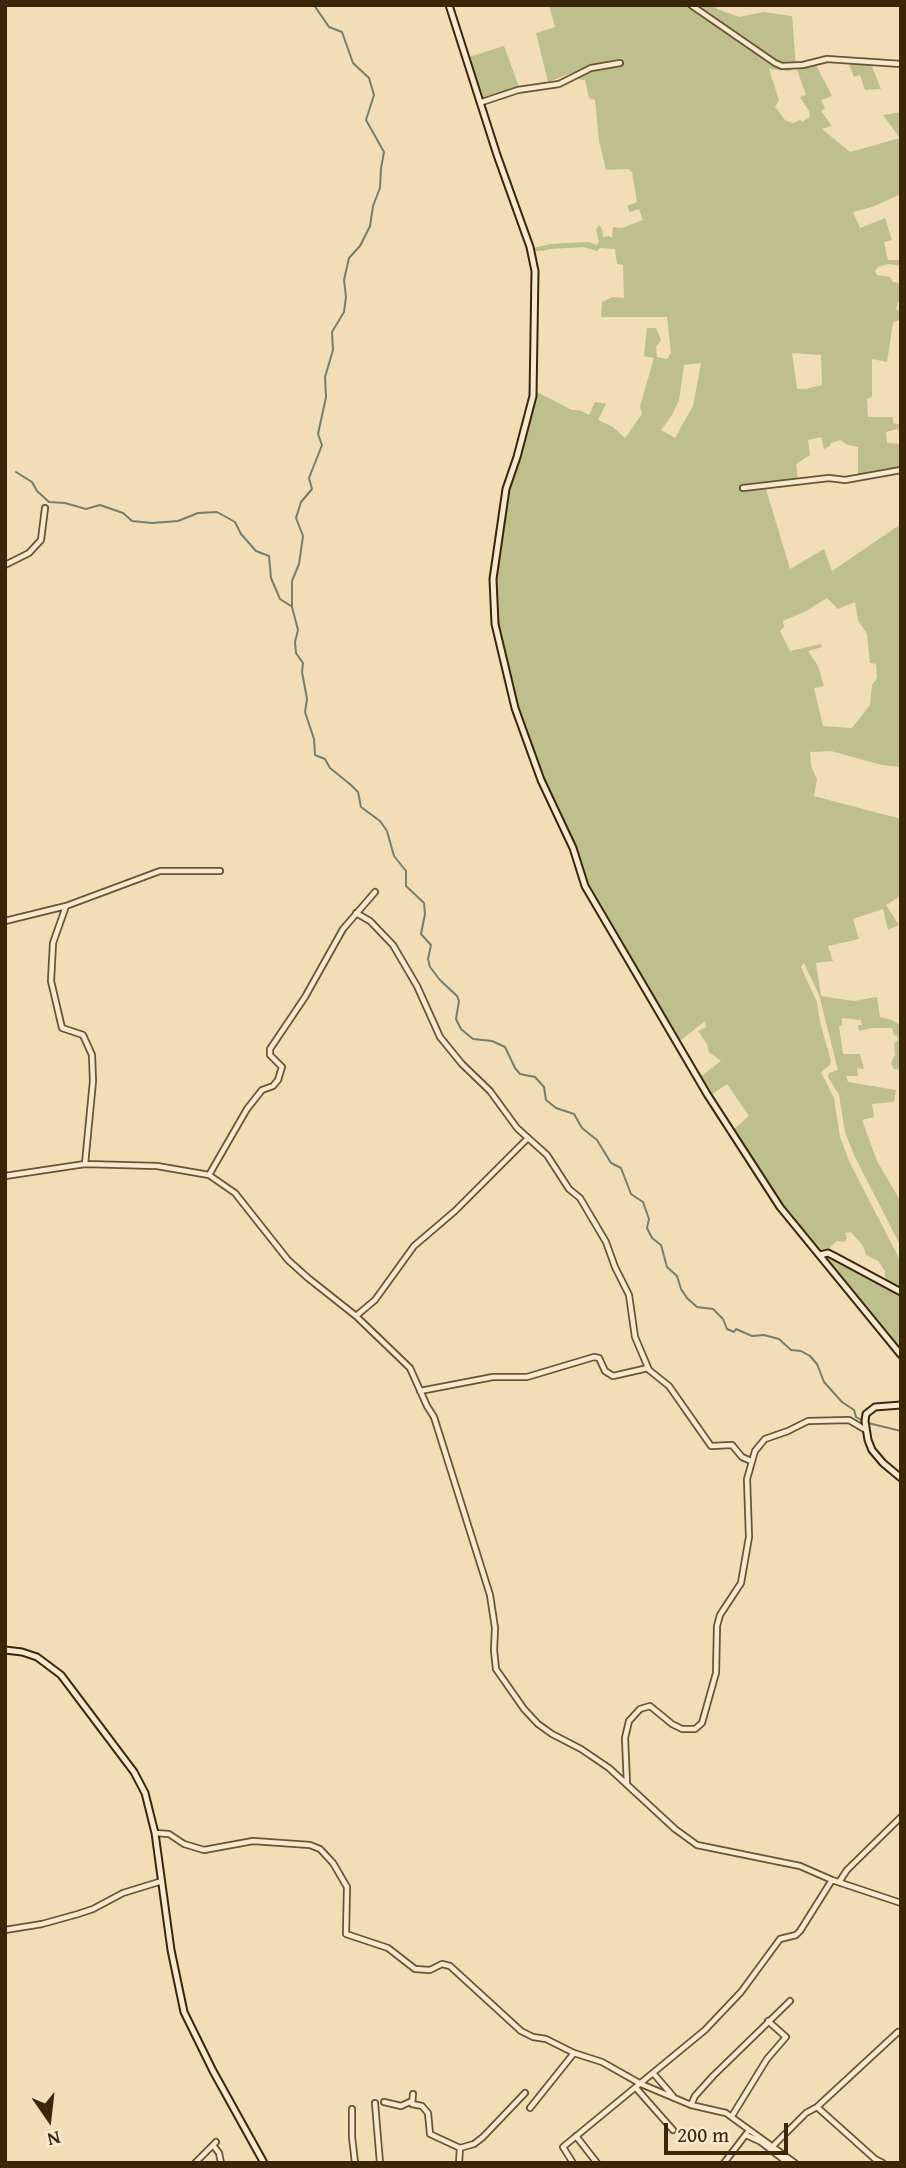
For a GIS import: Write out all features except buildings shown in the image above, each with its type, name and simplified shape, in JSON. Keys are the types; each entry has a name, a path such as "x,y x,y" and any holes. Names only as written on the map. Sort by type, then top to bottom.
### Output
{"street":[{"path":"449,5 530,247 535,271 533,396 506,489 493,579 495,624 515,708 541,780 573,848 586,886 707,1094 764,1186 901,1355"},
{"path":"691,5 782,66 803,65 827,58 901,64"},
{"path":"482,102 518,90 559,84 591,68 620,63"},
{"path":"743,488 829,478 845,480 901,470"},
{"path":"5,565 29,552 41,540 45,508"},
{"path":"5,921 66,906 160,871 220,871"},
{"path":"209,1175 254,1100 262,1090 273,1086 278,1080 282,1067 271,1055 270,1049 305,997 337,939 375,892"},
{"path":"66,906 53,943 51,981 62,1028 83,1035 92,1055 93,1081 85,1164"},
{"path":"356,914 370,921 393,945 417,986 440,1037 462,1064 490,1091 527,1139 547,1155 569,1189 580,1199 606,1242 629,1295 635,1337 648,1368 669,1386 711,1446 733,1446 742,1457 751,1461"},
{"path":"356,1316 375,1300 414,1246 455,1211 527,1139"},
{"path":"5,1176 85,1164 157,1166 209,1175 235,1193 298,1269 356,1316 410,1368 434,1417 490,1595 495,1628 495,1659 501,1678 524,1710 538,1724 597,1759 675,1829 697,1844 789,1863 901,1903"},
{"path":"820,1255 831,1254 901,1292"},
{"path":"420,1391 493,1377 527,1377 594,1357 599,1358 600,1365 613,1376 648,1368"},
{"path":"901,1405 874,1407 866,1415 865,1425 868,1440 876,1456 901,1478"},
{"path":"627,1786 624,1750 626,1729 632,1716 640,1709 650,1706 682,1729 695,1729 702,1723 716,1673 717,1626 720,1615 741,1583 749,1537 747,1479 751,1461 765,1438 788,1432 808,1421 849,1420 865,1425"},
{"path":"5,1650 22,1652 43,1661 61,1675 134,1772 145,1793 155,1833 176,1978 184,2012 264,2163"},
{"path":"839,1882 847,1870 899,1824 901,1817"},
{"path":"155,1833 169,1834 184,1844 204,1850 253,1841 310,1845 320,1849 333,1863 347,1887 346,1934 388,1948 415,1969 430,1970 442,1964 450,1966 521,2031 602,2062 641,2084 691,2105 715,2109 732,2116 795,2163"},
{"path":"573,2163 563,2147 705,2030 733,2000 780,1939 798,1933 832,1880"},
{"path":"5,1930 42,1924 93,1909 123,1893 162,1881"},
{"path":"691,2105 695,2096 790,2001"},
{"path":"732,2116 760,2069 786,2037 768,2021"},
{"path":"773,2146 806,2113 817,2107 898,2032"},
{"path":"530,2108 574,2053"},
{"path":"653,2073 673,2097"},
{"path":"636,2088 673,2130"},
{"path":"412,2101 413,2094"},
{"path":"412,2101 412,2104 426,2109 430,2134 460,2148 474,2144 483,2137 525,2094"},
{"path":"384,2102 401,2106 412,2101"},
{"path":"375,2102 380,2163"},
{"path":"817,2107 875,2159 883,2163"},
{"path":"352,2109 355,2163"},
{"path":"724,2163 750,2129"},
{"path":"746,2134 761,2141 788,2163"},
{"path":"575,2136 597,2163"},
{"path":"195,2163 214,2144 221,2163"},
{"path":"459,2163 460,2148"}],"green space":[{"path":"549,5 715,5 717,9 739,17 764,12 792,16 796,66 807,67 815,63 832,96 821,100 825,108 821,111 832,126 822,129 850,152 900,138 883,115 901,112 901,194 853,212 860,228 885,218 892,240 884,242 888,260 901,260 901,266 888,264 875,271 877,275 890,277 893,282 901,283 901,302 898,302 896,309 901,315 899,320 893,323 887,362 872,359 872,397 867,399 868,417 893,417 893,423 901,425 901,432 897,429 886,432 887,443 901,444 901,467 858,475 858,447 840,440 824,449 821,437 808,440 810,455 796,464 798,480 741,487 742,490 766,489 790,569 824,549 832,571 901,524 901,767 882,765 831,751 810,752 811,766 817,779 814,796 901,819 901,896 886,905 899,925 888,930 883,909 853,919 859,939 828,946 833,961 816,963 821,996 854,1001 877,997 880,1017 901,1026 901,1070 894,1069 891,1063 895,1055 894,1043 898,1040 892,1028 859,1031 861,1020 842,1018 842,1025 839,1026 843,1054 860,1054 864,1069 857,1068 858,1076 846,1076 848,1082 896,1090 894,1102 872,1104 874,1117 862,1120 877,1161 901,1202 901,1247 845,1132 839,1095 828,1077 829,1073 838,1070 819,995 804,963 801,967 817,1002 831,1061 821,1072 834,1098 840,1137 850,1163 901,1262 901,1289 885,1280 885,1271 878,1261 866,1255 863,1246 851,1232 845,1233 847,1238 844,1242 837,1241 829,1251 821,1251 774,1193 734,1129 749,1116 727,1084 711,1095 700,1077 721,1061 709,1052 698,1031 706,1027 705,1021 680,1041 581,870 552,805 515,707 499,642 495,593 511,486 537,392 572,410 589,415 595,402 606,404 598,420 613,427 625,438 642,414 640,406 654,358 644,356 647,328 656,328 661,340 656,347 657,357 667,359 671,353 667,317 601,317 602,302 613,297 624,298 623,265 617,264 615,249 600,248 597,251 583,247 534,251 532,248 589,242 597,245 599,241 596,230 599,225 603,237 612,238 613,227 622,228 643,220 639,209 630,212 627,206 637,202 632,172 628,169 606,170 599,141 595,100 589,98 585,80 577,79 593,70 623,64 622,58 593,65 548,82 536,33 555,27","holes":["796,67 806,95 800,97 810,117 802,122 785,120 775,107 779,100 769,69 790,71","792,353 821,355 822,385 797,389","701,363 693,406 675,438 661,430 679,400 684,365","827,598 838,609 855,602 858,620 867,634 870,663 876,664 877,678 872,685 870,705 852,728 823,726 814,688 824,686 818,666 808,651 822,647 821,644 790,651 780,631 784,627 783,621"]},
{"path":"504,46 519,87 484,99 469,57"},
{"path":"848,61 871,64 881,89 865,90 860,75 854,77"},
{"path":"827,1255 901,1295 901,1351 824,1256"}],"waterway":[{"path":"314,5 329,27 342,32 353,63 369,78 374,95 366,120 384,152 380,188 373,206 370,226 360,246 349,258 344,280 344,312 332,332 333,350 325,377 326,397 318,434 322,445 309,478 312,489 301,502 296,518 303,536 299,564 292,581 292,607 298,630 296,653 303,663 307,699 305,712 314,739 315,755 325,759 330,768 358,792 361,807 380,821 387,831 394,856 406,871 406,886 424,903 421,934 431,945 428,959 430,967 457,996 459,1001 456,1019 461,1029 473,1039 492,1041 505,1047 520,1074 535,1077 544,1087 546,1100 556,1108 574,1114 582,1128 597,1140 611,1163 621,1168 631,1194 643,1202 649,1219 647,1228 652,1238 661,1245 667,1267 677,1276 687,1298 697,1307 713,1309 723,1319 727,1329 734,1332 736,1329 752,1336 764,1335 779,1339 791,1350 810,1356 817,1364 824,1382 842,1402 854,1410 856,1417 863,1421"},
{"path":"16,472 32,482 49,502 86,509 100,505 123,513 132,521 178,521 198,513 217,512 235,522 241,534 256,551 269,556 271,578 280,599 291,606"},
{"path":"868,1423 901,1431"}]}
